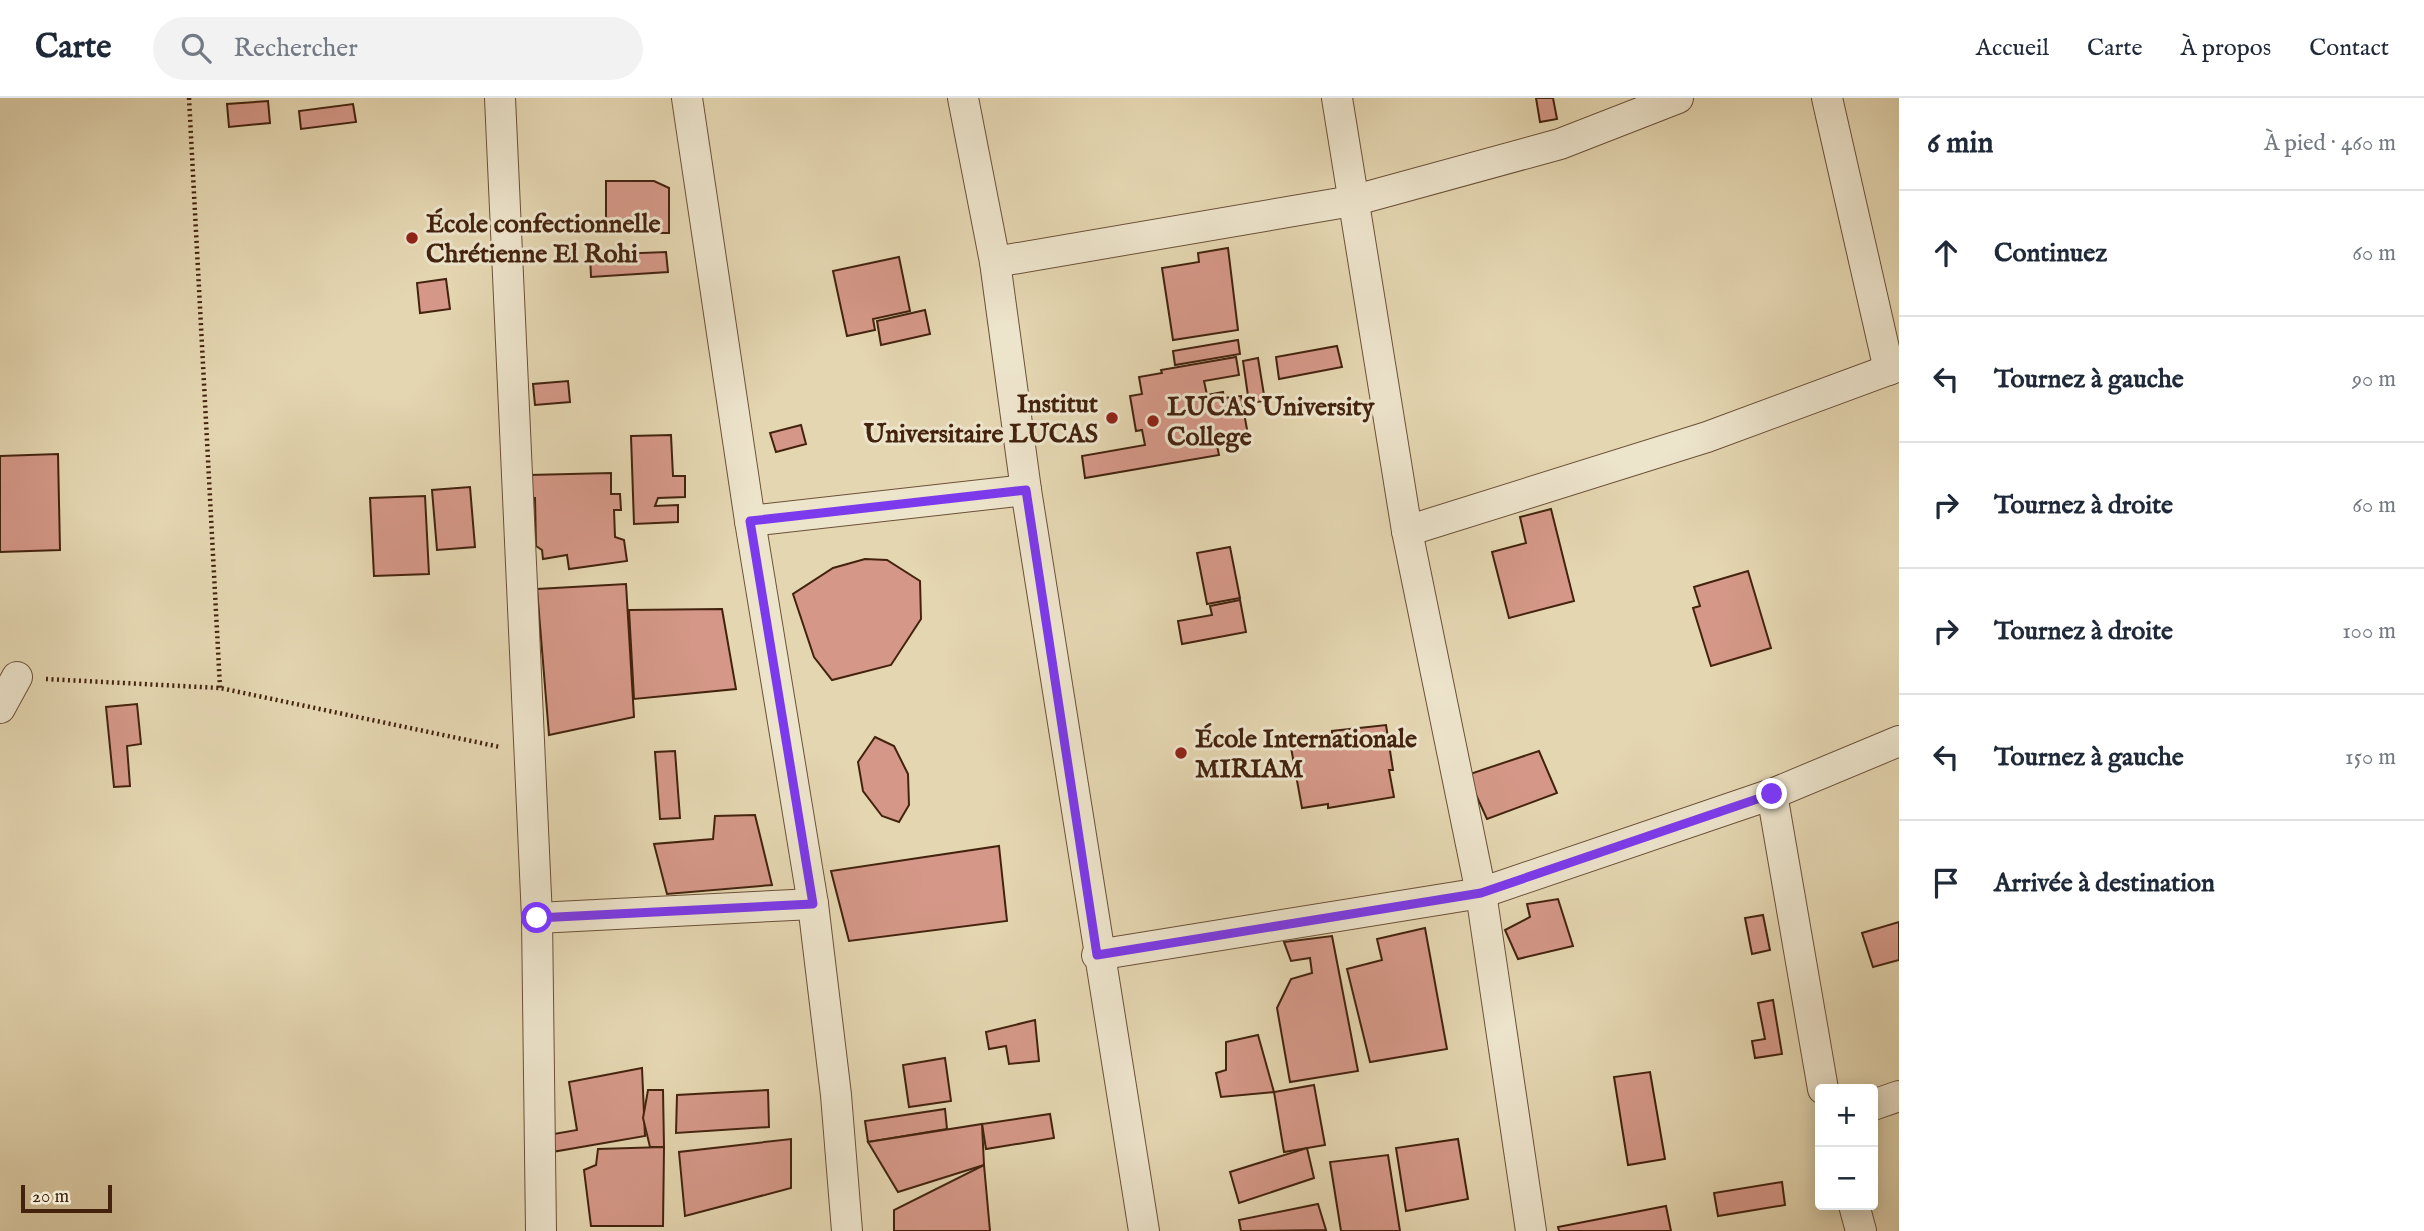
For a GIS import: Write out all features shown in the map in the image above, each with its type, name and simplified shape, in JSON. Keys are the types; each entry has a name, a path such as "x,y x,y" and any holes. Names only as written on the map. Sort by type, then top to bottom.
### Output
{"street":[{"path":"500,98 537,918 541,1231"},
{"path":"687,98 750,521 813,904 836,1095 847,1231"},
{"path":"963,98 995,262 1026,490 1097,955 1144,1231"},
{"path":"1337,98 1407,531 1481,893 1531,1231"},
{"path":"995,262 1352,201 1560,144 1678,98"},
{"path":"1407,531 1707,437 1894,368 1827,98"},
{"path":"750,521 1026,490"},
{"path":"0,708 18,677"},
{"path":"1097,955 1481,893 1772,794 1899,741"},
{"path":"1772,794 1822,1084"},
{"path":"537,918 813,904"},
{"path":"1878,1103 1899,1096"},
{"path":"1855,1210 1861,1231"}],"path":[{"path":"189,98 220,688"},
{"path":"18,677 220,688 529,753"}],"building":[{"path":"1536,98 1553,98 1557,119 1540,122"},
{"path":"268,101 270,123 229,127 227,104"},
{"path":"353,104 356,122 301,129 299,111"},
{"path":"606,181 654,181 669,188 669,233 627,233 627,225 606,226"},
{"path":"1228,248 1238,330 1173,340 1162,268 1199,262 1198,253"},
{"path":"666,252 668,272 591,277 590,255"},
{"path":"899,257 910,311 873,319 875,330 847,336 833,271"},
{"path":"446,279 450,309 420,313 417,283"},
{"path":"925,310 930,334 881,345 877,321"},
{"path":"1238,340 1240,354 1175,365 1173,351"},
{"path":"1337,346 1342,367 1279,379 1276,357"},
{"path":"1236,357 1239,375 1204,381 1207,395 1223,392 1224,398 1241,396 1248,435 1216,440 1219,455 1085,478 1082,456 1145,445 1142,430 1136,431 1130,396 1142,394 1139,377 1162,373 1161,370"},
{"path":"1258,358 1265,401 1249,403 1243,361"},
{"path":"568,381 570,402 535,405 533,384"},
{"path":"801,425 806,444 776,452 770,433"},
{"path":"671,435 673,476 685,476 685,497 658,498 655,506 678,505 678,522 634,524 631,436"},
{"path":"58,454 60,550 0,552 0,456"},
{"path":"611,473 611,494 620,494 621,510 614,510 615,537 624,540 627,561 569,569 567,555 543,559 542,550 536,546 535,498 530,498 529,475"},
{"path":"470,487 475,547 437,550 432,490"},
{"path":"425,496 429,574 374,576 370,498"},
{"path":"1551,509 1574,601 1509,618 1492,552 1526,543 1520,517"},
{"path":"1230,547 1240,598 1207,604 1197,553"},
{"path":"865,559 887,560 920,581 921,619 891,665 832,680 814,657 793,594 833,568"},
{"path":"1748,571 1771,648 1711,666 1693,608 1700,606 1694,587"},
{"path":"626,584 634,717 549,735 537,589"},
{"path":"1240,600 1246,632 1182,644 1178,621 1212,615 1210,606"},
{"path":"722,609 736,689 634,699 629,610"},
{"path":"137,704 141,744 127,746 130,786 114,787 106,707"},
{"path":"1386,725 1394,797 1328,808 1328,804 1302,808 1290,742 1332,735 1332,731"},
{"path":"875,737 894,746 908,774 909,805 899,822 882,816 863,791 858,762"},
{"path":"675,751 680,818 660,819 655,752"},
{"path":"1539,751 1557,793 1487,819 1467,775"},
{"path":"755,815 772,885 667,894 654,844 713,839 715,816"},
{"path":"999,846 1007,921 849,941 831,871"},
{"path":"1558,899 1573,946 1518,959 1505,930 1530,917 1527,904"},
{"path":"1763,915 1770,950 1752,954 1745,918"},
{"path":"1899,922 1899,960 1873,967 1862,933"},
{"path":"1425,928 1447,1049 1370,1062 1347,969 1382,960 1377,939"},
{"path":"1332,936 1358,1071 1290,1082 1277,1008 1291,979 1312,973 1310,958 1291,961 1284,942"},
{"path":"1773,1000 1782,1054 1755,1058 1752,1041 1765,1039 1758,1003"},
{"path":"1035,1020 1039,1061 1009,1064 1006,1046 989,1049 986,1032"},
{"path":"1258,1035 1274,1092 1221,1097 1216,1073 1226,1070 1226,1042"},
{"path":"945,1058 951,1101 909,1107 903,1065"},
{"path":"642,1068 645,1136 552,1152 548,1135 577,1130 569,1082"},
{"path":"1650,1072 1665,1159 1628,1165 1614,1077"},
{"path":"1314,1085 1325,1145 1284,1152 1274,1092"},
{"path":"648,1090 663,1090 664,1147 650,1147 643,1118"},
{"path":"768,1090 769,1127 676,1133 677,1095"},
{"path":"945,1109 947,1129 868,1142 865,1121"},
{"path":"1050,1114 1054,1138 986,1149 982,1124"},
{"path":"982,1124 984,1165 898,1192 868,1142"},
{"path":"791,1139 791,1188 685,1216 679,1152"},
{"path":"1458,1139 1468,1199 1406,1211 1396,1148"},
{"path":"664,1147 663,1226 591,1226 584,1170 596,1165 598,1149"},
{"path":"1307,1148 1314,1178 1239,1203 1230,1172"},
{"path":"1388,1155 1400,1231 1341,1231 1330,1162"},
{"path":"984,1165 990,1231 894,1231 894,1210"},
{"path":"1782,1182 1785,1205 1718,1216 1714,1193"},
{"path":"1318,1204 1326,1230 1241,1231 1239,1220"},
{"path":"1666,1206 1671,1231 1559,1231 1558,1227"}],"place":[{"name":"École confectionnelle Chrétienne El Rohi","path":"412,238"},
{"name":"Institut Universitaire LUCAS","path":"1112,418"},
{"name":"LUCAS University College","path":"1153,421"},
{"name":"École Internationale MIRIAM","path":"1181,753"}],"route":[{"path":"537,918 813,904 750,521 1026,490 1097,955 1481,893 1772,794"}]}
